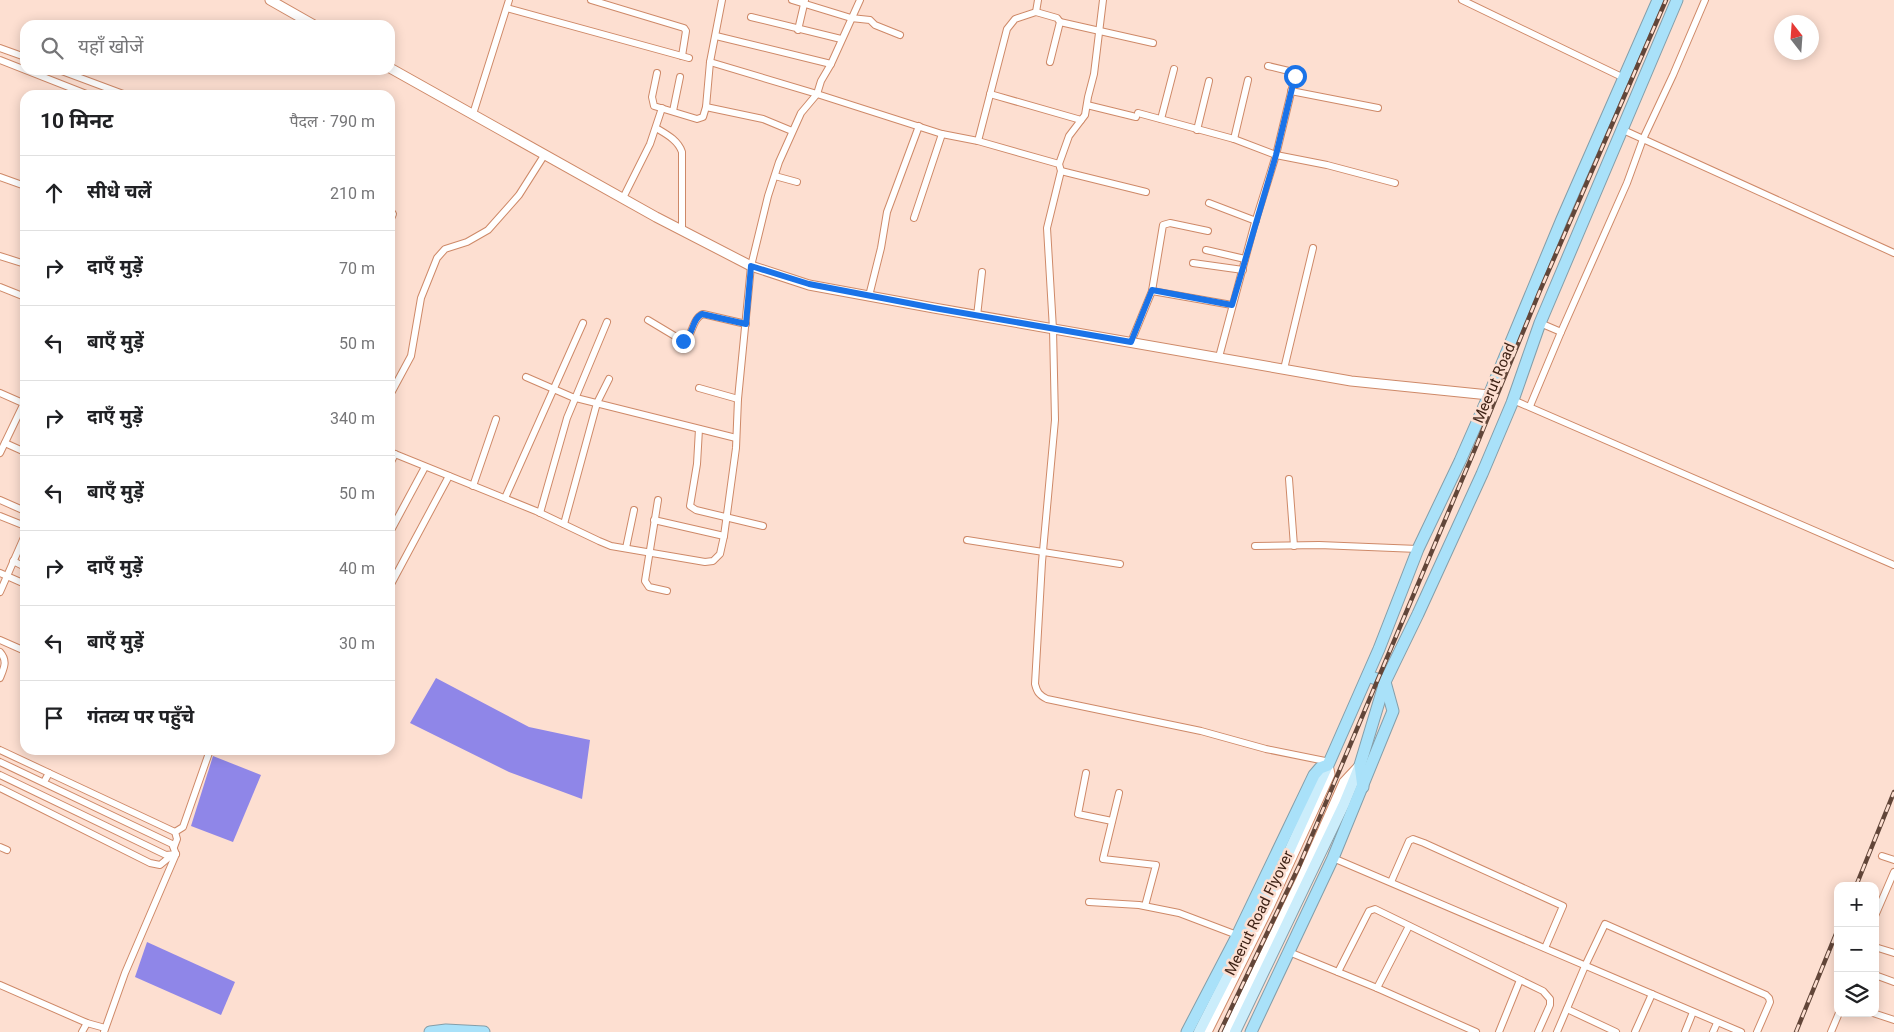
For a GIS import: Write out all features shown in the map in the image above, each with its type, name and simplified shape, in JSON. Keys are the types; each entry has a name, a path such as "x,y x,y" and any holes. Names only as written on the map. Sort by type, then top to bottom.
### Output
{"highway":[{"name":"Meerut Road","path":"1329,764 1368,676 1418,549 1489,395 1562,218 1658,0"},
{"name":"Meerut Road","path":"1360,765 1385,682 1456,533 1513,400 1540,323 1677,0"},
{"path":"1251,1032 1333,858 1393,711 1385,682 1368,676"},
{"path":"1187,1032 1237,935 1314,775 1320,768 1329,764"},
{"path":"1360,765 1363,787"},
{"path":"430,1032 446,1030 484,1032"}],"main road":[{"name":"Meerut Road Flyover","path":"1199,1032 1278,876 1329,764"},
{"name":"Meerut Road Flyover","path":"1235,1032 1344,804 1360,765"}],"street":[{"path":"270,0 305,20"},
{"path":"473,114 509,0"},
{"path":"507,8 686,57 686,31 684,28 591,0"},
{"path":"657,73 652,97 654,106 697,119 703,117 706,106 710,62 722,0"},
{"path":"792,0 804,2 851,18 870,20 900,35"},
{"path":"395,454 505,498 599,541 626,548 705,562 713,561 720,554 724,536 736,438 751,266 775,176 792,131 801,113 817,94 821,80 831,64 860,0"},
{"path":"1036,12 1038,0"},
{"path":"1103,0 1094,74 1085,116 1069,136 1047,228 1053,329 1055,420 1034,684 1040,696 1047,699 1201,731 1329,764 1330,774 1300,841 1207,1032"},
{"path":"1462,0 1624,78"},
{"path":"1530,406 1623,192 1643,139 1705,0"},
{"path":"798,30 804,2"},
{"path":"978,140 1007,29 1016,19 1036,12 1057,18 1060,22 1153,43"},
{"path":"751,17 841,39"},
{"path":"1050,62 1060,22"},
{"path":"716,36 831,64"},
{"path":"0,48 20,56"},
{"path":"0,60 20,68"},
{"path":"710,62 942,134 978,140 1060,168 1146,192"},
{"path":"1219,357 1245,258 1276,155 1291,91 1294,73 1268,66"},
{"path":"1161,119 1174,69"},
{"path":"395,71 682,230 751,266 809,284 976,316 1350,381 1489,395"},
{"path":"38,75 76,90"},
{"path":"72,75 113,90"},
{"path":"673,111 680,77"},
{"path":"1234,139 1248,80"},
{"path":"1197,130 1209,81"},
{"path":"1291,91 1378,108"},
{"path":"990,94 1081,120"},
{"path":"1087,105 1161,119 1234,139 1276,155 1327,165 1395,183"},
{"path":"706,106 763,119 792,131"},
{"path":"624,198 650,144 662,108"},
{"path":"869,296 881,248 886,212 919,126"},
{"path":"656,128 674,139 682,152 682,230"},
{"path":"1622,130 1894,253"},
{"path":"914,218 942,134"},
{"path":"395,385 410,356 421,298 437,258 446,249 474,239 488,230 518,195 545,154"},
{"path":"775,176 798,182"},
{"path":"0,177 20,184"},
{"path":"1209,203 1256,221"},
{"path":"1131,342 1152,290 1163,226 1170,223 1208,231"},
{"path":"1284,369 1313,248"},
{"path":"1206,250 1245,258"},
{"path":"0,256 20,262"},
{"path":"1193,263 1243,270"},
{"path":"976,316 982,272"},
{"path":"0,287 20,296"},
{"path":"1152,290 1232,305"},
{"path":"648,320 683,341 688,337 697,318 702,314 746,324"},
{"path":"540,513 574,398 607,322"},
{"path":"505,498 583,323"},
{"path":"1540,323 1561,332"},
{"path":"526,376 574,398 736,438"},
{"path":"564,524 598,403 609,379"},
{"path":"698,388 738,399"},
{"path":"0,393 20,402"},
{"path":"1513,400 1894,565"},
{"path":"0,453 20,412"},
{"path":"473,486 496,419"},
{"path":"699,429 690,506 696,510 763,526"},
{"path":"5,443 20,450"},
{"path":"395,523 425,467"},
{"path":"395,577 449,476"},
{"path":"1289,479 1294,546"},
{"path":"0,500 20,509"},
{"path":"658,500 649,552 646,584 649,587 666,591"},
{"path":"626,548 634,510"},
{"path":"0,516 20,524"},
{"path":"654,520 724,536"},
{"path":"967,540 1120,564"},
{"path":"1255,546 1361,546 1418,549"},
{"path":"0,592 3,574 14,561 20,547"},
{"path":"14,561 20,564"},
{"path":"3,574 20,582"},
{"path":"0,640 20,649"},
{"path":"0,652 5,659 5,664 0,678"},
{"path":"0,750 175,832 177,839 174,846 174,855 125,973 105,1030 0,985"},
{"path":"175,832 183,827 208,755"},
{"path":"0,762 174,846"},
{"path":"1227,1032 1300,881 1344,782 1360,765"},
{"path":"44,782 49,773"},
{"path":"1086,773 1078,814 1112,820"},
{"path":"0,775 166,855 174,855"},
{"path":"0,788 150,863 160,865 174,855"},
{"path":"1119,793 1103,859 1156,865 1145,906"},
{"path":"1391,882 1410,840 1413,839 1424,843 1563,906 1545,948"},
{"path":"1882,856 1894,860"},
{"path":"1333,858 1741,1032"},
{"path":"1879,907 1894,872"},
{"path":"1089,902 1145,906 1179,913 1237,935"},
{"path":"1338,972 1369,910 1375,909 1543,991 1550,999 1538,1032"},
{"path":"1557,1032 1605,924 1766,995 1770,1002 1758,1032"},
{"path":"1377,988 1409,926"},
{"path":"1879,948 1894,952"},
{"path":"1289,952 1377,988 1476,1032"},
{"path":"1879,976 1894,982"},
{"path":"1499,1032 1520,980"},
{"path":"1635,1032 1652,994"},
{"path":"1567,1009 1616,1032"},
{"path":"1685,1032 1693,1012"},
{"path":"1879,1015 1894,1020"},
{"path":"1831,1032 1837,1017"},
{"path":"82,1032 87,1023"},
{"path":"1713,1032 1717,1023"}],"shaded area":[{"path":"436,678 529,727 590,740 582,799 509,772 410,723"},
{"path":"213,756 261,775 233,842 191,826"},
{"path":"147,942 235,982 221,1015 135,977"}],"railway":[{"path":"1220,1032 1300,864 1539,293 1666,0"},
{"path":"1858,882 1894,792"},
{"path":"1796,1032 1834,939"}],"route":[{"path":"683,341 688,337 699,315 702,314 746,324 751,266 809,284 1131,342 1152,290 1232,305 1276,155 1295,76"}]}
